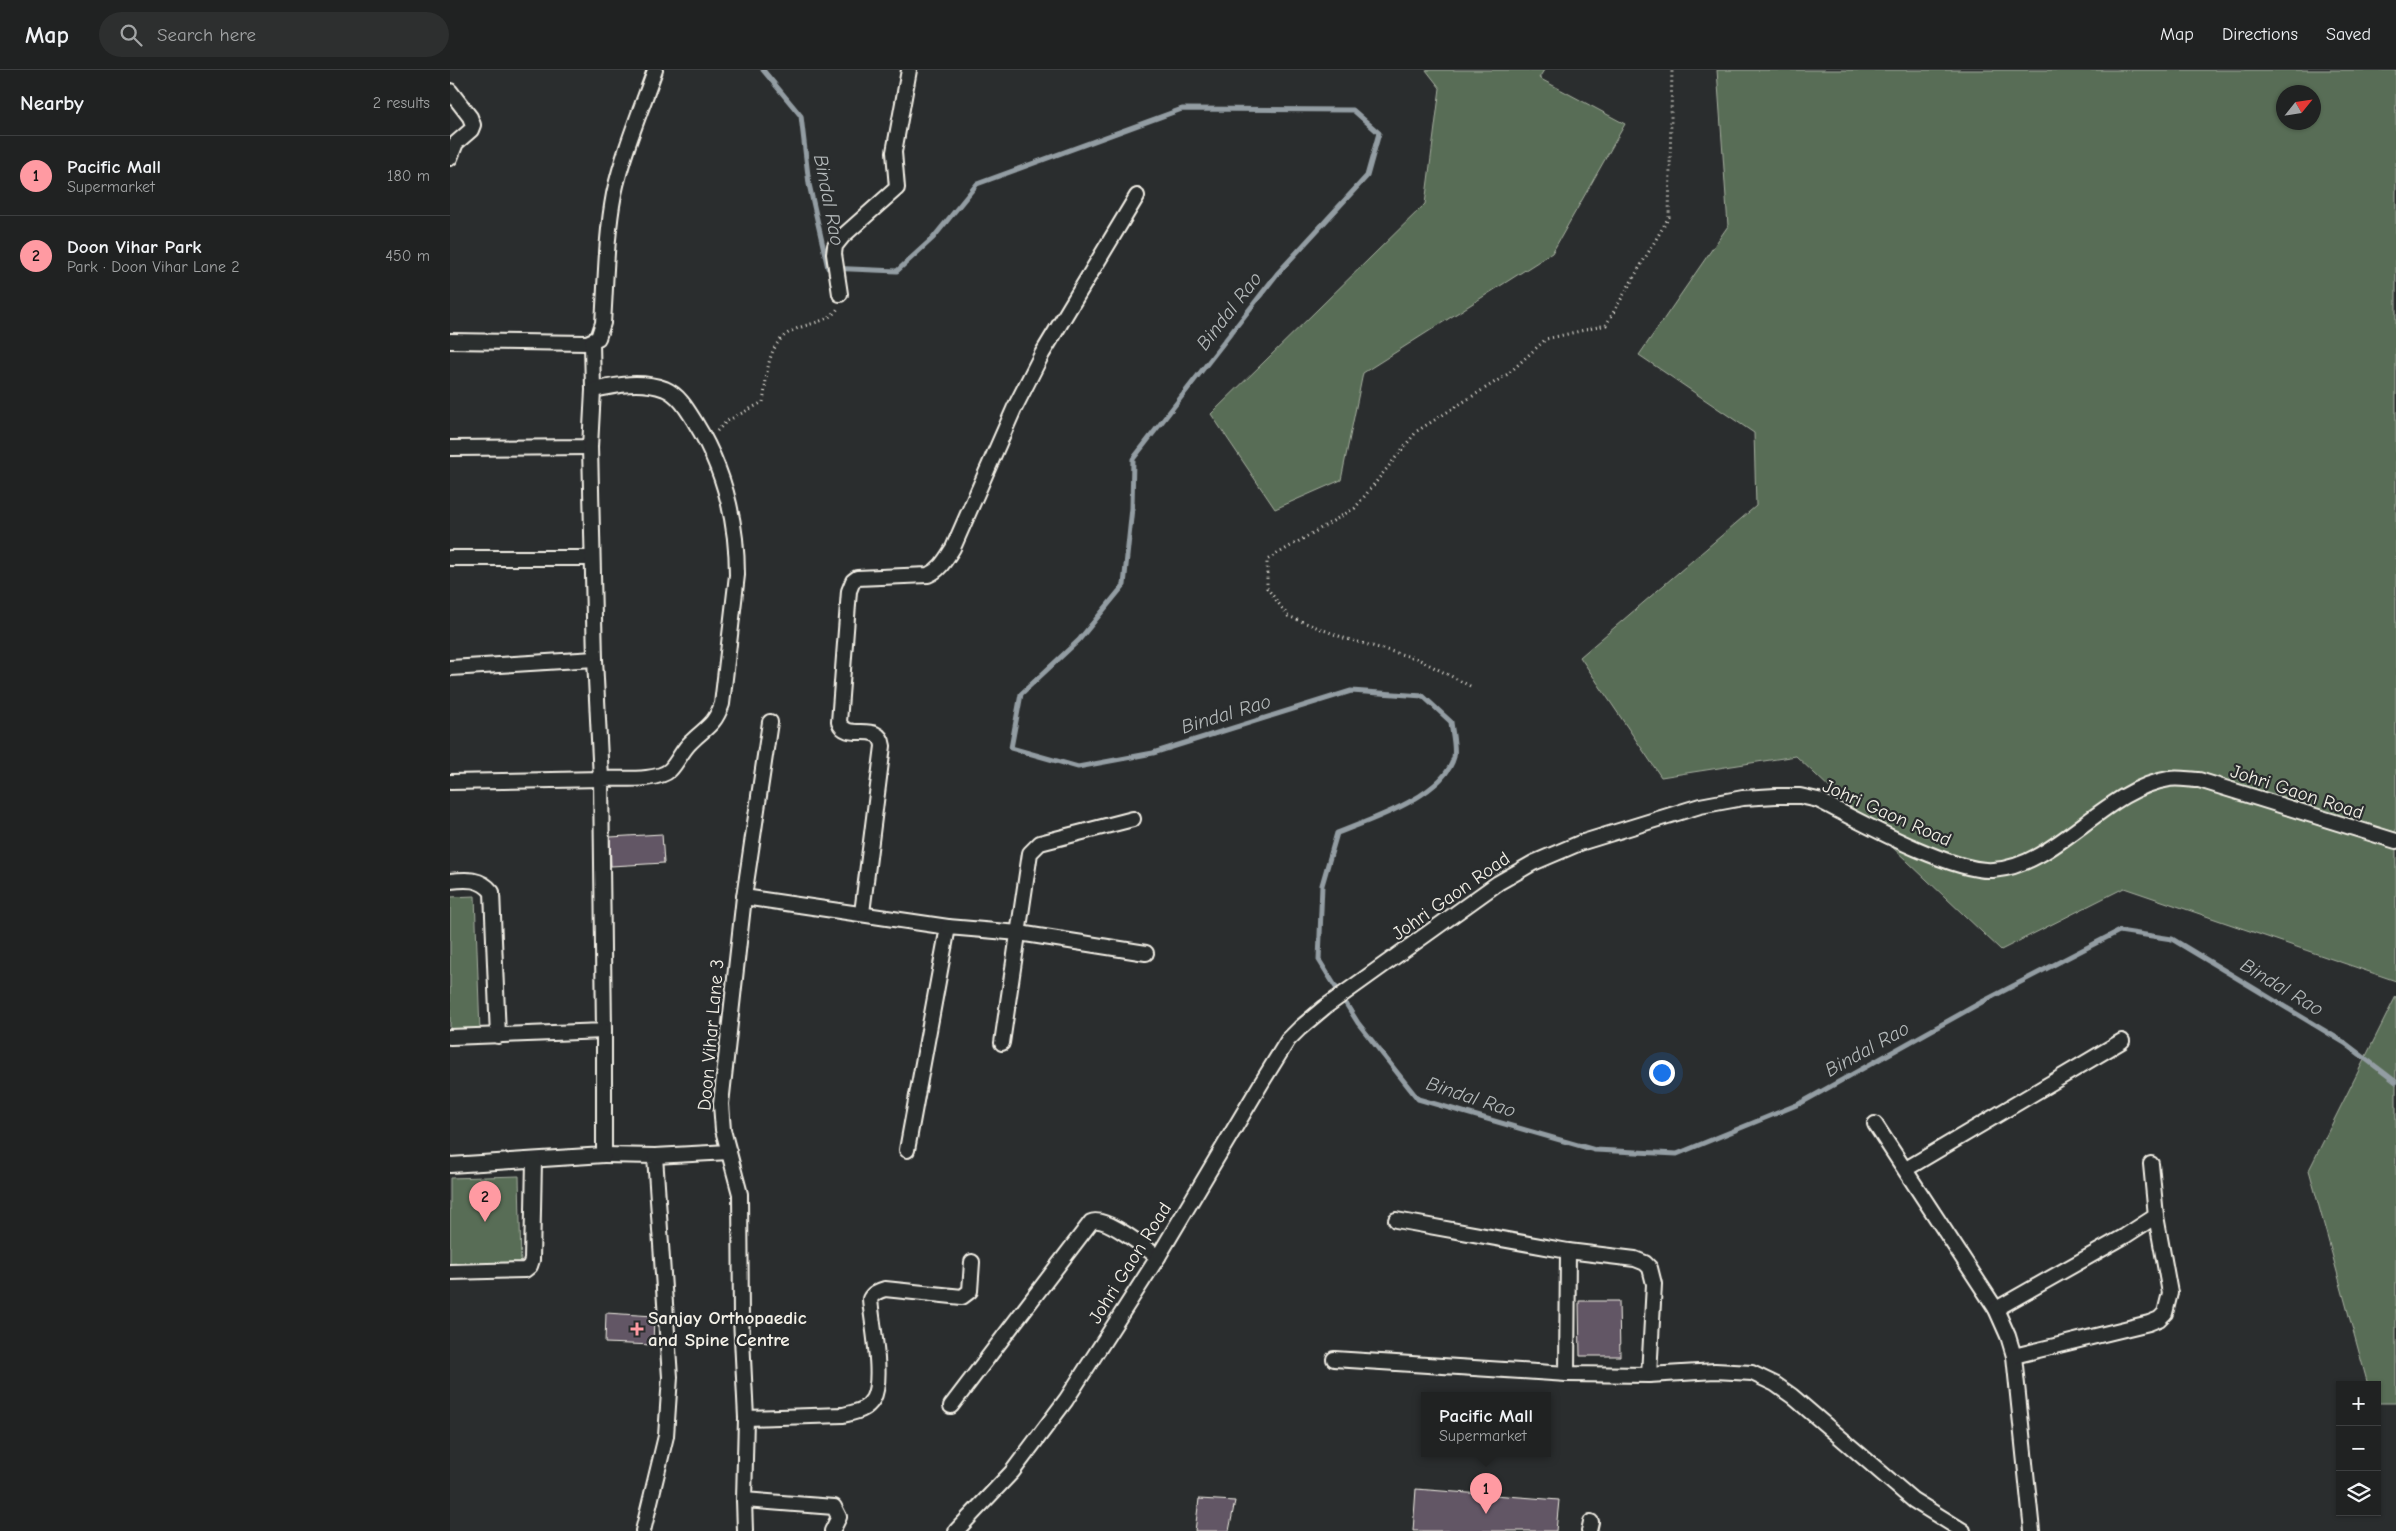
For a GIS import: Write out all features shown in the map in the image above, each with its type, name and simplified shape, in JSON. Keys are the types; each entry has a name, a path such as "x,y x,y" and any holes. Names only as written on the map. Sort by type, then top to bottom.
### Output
{"street":[{"path":"450,342 592,342 601,333 614,194 619,173 655,70"},
{"path":"840,294 834,254 835,246 843,236 897,188 894,152 909,70"},
{"path":"450,91 470,118 472,125 471,130 456,142 450,158"},
{"path":"862,913 882,746 878,735 874,733 848,732 840,726 839,722 849,591 853,581 857,578 928,575 934,573 945,560 953,548 1014,409 1042,354 1136,196"},
{"path":"592,342 593,390 590,447 595,658 601,779 604,1155"},
{"path":"450,782 654,777 666,772 686,746 713,723 722,704 737,575 737,553 728,495 719,468 707,443 684,405 676,396 665,389 648,385 627,384 593,390"},
{"path":"450,448 590,447"},
{"path":"450,558 592,558"},
{"path":"450,668 595,658"},
{"name":"Doon Vihar Lane 3","path":"746,1531 744,1500 746,1418 741,1318 740,1194 723,1130 721,1104 744,897 770,722"},
{"name":"Johri Gaon Road","path":"956,1531 1012,1472 1066,1400 1158,1257 1288,1040 1325,1007 1498,883 1534,863 1598,837 1700,806 1742,798 1800,796 1818,800 1936,857 1965,867 1992,871 2016,866 2036,857 2136,789 2169,779 2199,780 2396,841"},
{"path":"1002,1043 1030,853 1040,843 1133,819"},
{"path":"450,881 468,879 478,881 487,885 492,892 498,1036"},
{"path":"744,897 948,927 1019,934 1146,952"},
{"path":"907,1150 948,927"},
{"path":"450,1037 604,1031"},
{"path":"1906,1168 2122,1041"},
{"path":"1875,1124 1906,1168 1996,1309 2008,1336 2014,1356 2032,1531"},
{"path":"450,1165 604,1155 655,1156 729,1152"},
{"path":"643,1531 666,1436 670,1377 655,1156"},
{"path":"450,1272 525,1270 530,1266 534,1160"},
{"path":"2014,1356 2160,1319 2167,1310 2170,1294 2156,1216 2151,1164"},
{"path":"1996,1309 2125,1236 2156,1216"},
{"path":"951,1406 1091,1222 1095,1220 1107,1223 1158,1257"},
{"path":"1396,1220 1568,1251 1635,1259 1646,1263 1650,1268 1654,1284 1649,1375"},
{"path":"1567,1374 1568,1251"},
{"path":"746,1418 843,1415 858,1412 866,1407 877,1390 877,1370 870,1299 872,1295 885,1289 962,1297 970,1291 972,1262"},
{"path":"1334,1359 1567,1374 1649,1375 1716,1371 1752,1374 1775,1384 1913,1500 1963,1531"},
{"path":"744,1500 834,1507 839,1517 832,1531"}],"path":[{"path":"1470,686 1418,659 1344,638 1288,616 1267,588 1267,560 1355,508 1417,431 1508,374 1546,338 1606,325 1669,217 1672,70"},
{"path":"707,443 727,421 762,402 773,351 789,330 831,317 838,309 840,294"}],"green space":[{"path":"1426,70 1544,70 1539,78 1625,124 1552,253 1363,373 1341,480 1275,509 1211,414 1425,204 1440,88"},
{"path":"1717,70 2396,70 2396,981 2124,888 2001,950 1796,756 1661,777 1580,657 1756,506 1754,433 1639,355 1728,226"},
{"path":"475,896 480,1031 450,1032 450,897"},
{"path":"2396,996 2396,1403 2381,1403 2381,1381 2367,1381 2309,1170"},
{"path":"519,1176 521,1267 450,1269 450,1178"}],"building":[{"path":"662,834 664,863 611,866 610,837"},
{"path":"1579,1301 1619,1301 1620,1356 1580,1356"},
{"path":"606,1313 654,1316 653,1345 605,1343"},
{"path":"1416,1489 1559,1500 1556,1531 1413,1531"},
{"path":"1199,1499 1235,1501 1229,1531 1195,1531"}],"waterway":[{"name":"Bindal Rao","path":"763,70 801,116 809,184 828,268 897,271 933,238 977,184 1182,109 1353,110 1379,133 1367,176 1277,274 1133,459 1132,508 1124,585 1079,640 1021,694 1011,748 1078,767 1153,753 1351,691 1423,696 1451,722 1454,757 1447,771 1436,784 1421,795 1386,814 1337,833 1322,885 1319,960 1358,1023 1418,1099 1595,1150 1677,1154 1799,1104 1982,1002 2119,931 2172,939 2345,1043 2396,1082"}],"place":[{"name":"Doon Vihar Park","path":"485,1222"},
{"name":"Sanjay Orthopaedic and Spine Centre","path":"637,1329"},
{"name":"Pacific Mall","path":"1486,1514"}]}
